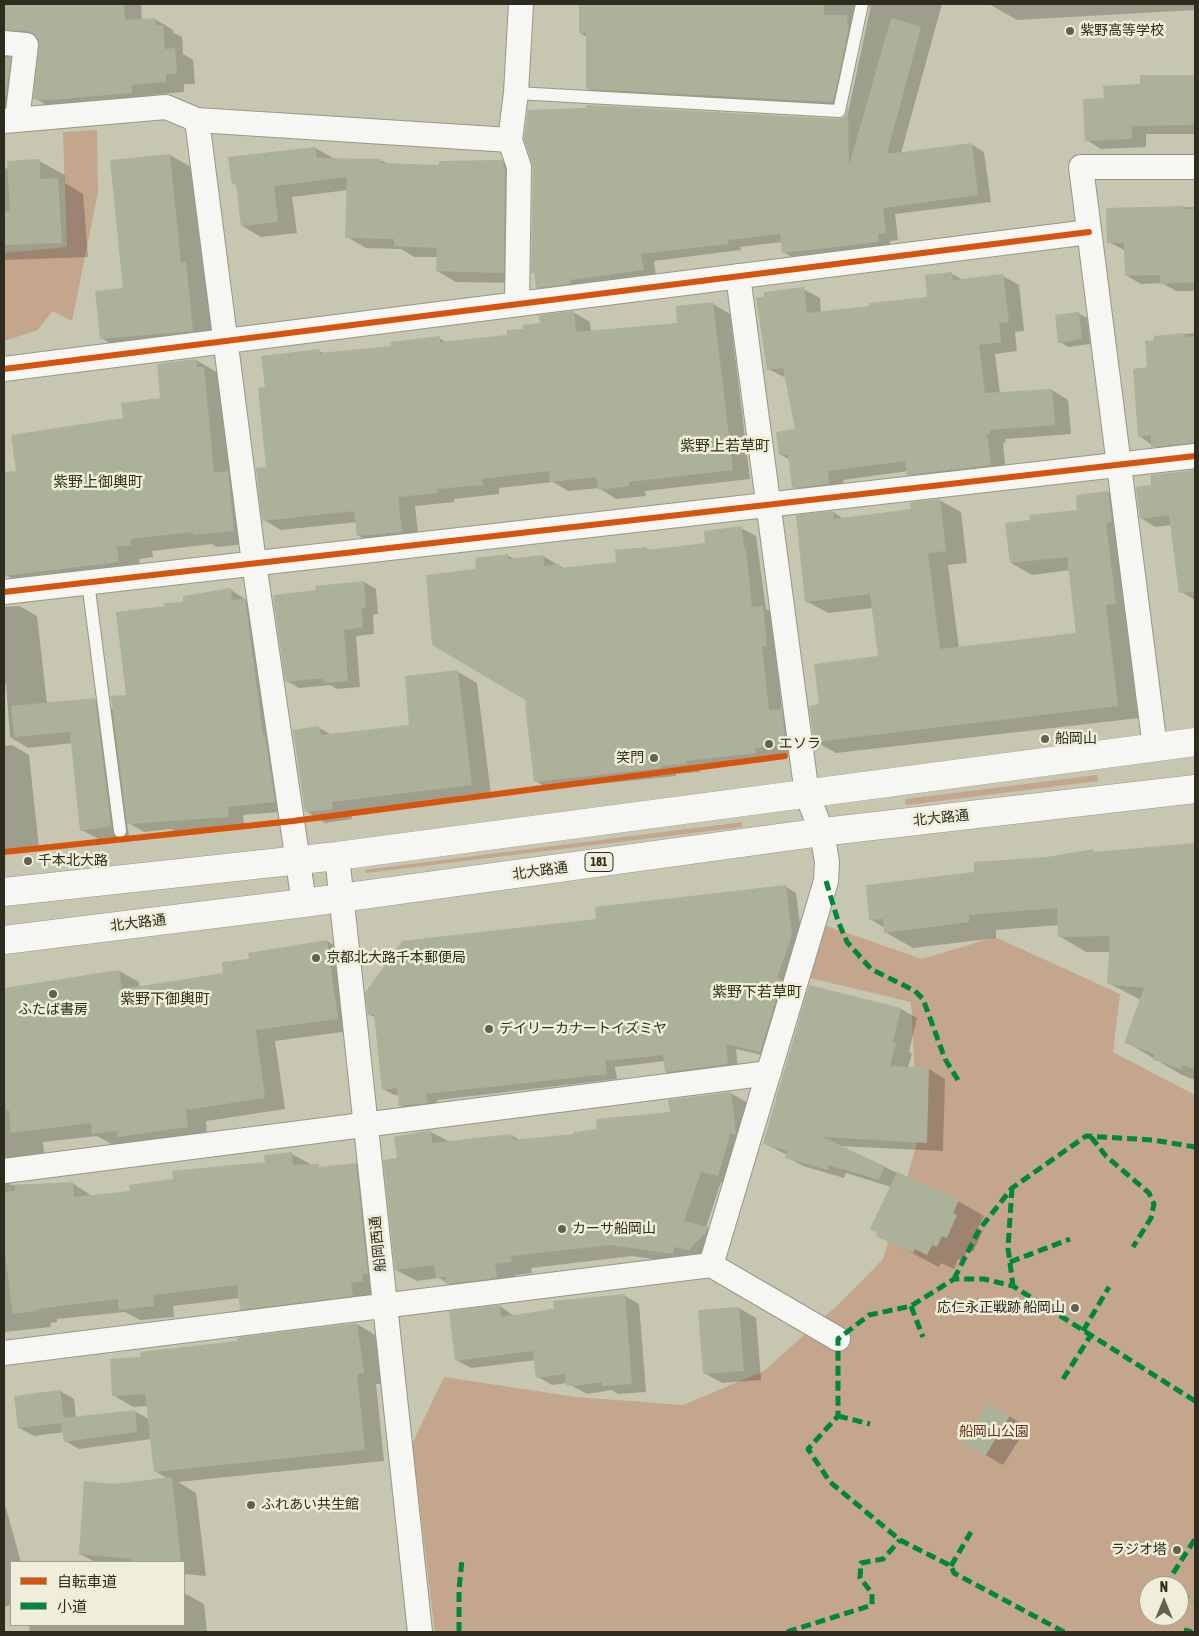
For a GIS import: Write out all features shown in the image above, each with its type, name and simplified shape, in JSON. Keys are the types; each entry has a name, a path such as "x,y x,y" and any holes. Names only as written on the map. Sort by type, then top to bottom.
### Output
{"main road":[{"path":"4,892 299,861 1195,742"},
{"name":"北大路通","path":"4,940 342,898 822,832 1195,789"}],"street":[{"path":"517,304 519,167 510,140 516,93 521,4"},
{"path":"4,43 26,45 11,121 166,107 197,120 510,140"},
{"path":"197,120 254,563 304,903"},
{"path":"1155,748 1081,167 1195,167"},
{"path":"4,369 1089,232"},
{"path":"711,1265 826,880 827,862 822,832 807,795 738,276"},
{"path":"4,592 1195,456"},
{"name":"船岡西通","path":"337,856 420,1632"},
{"path":"4,1171 768,1073"},
{"path":"4,1353 711,1265 838,1339"}],"lane":[{"path":"516,93 839,111 862,4"},
{"path":"88,582 120,831"}],"green space":[{"path":"97,130 98,192 72,321 52,311 38,330 4,341 4,253 67,247 63,132"},
{"path":"1097,775 1098,781 907,805 905,803 906,799"},
{"path":"742,822 742,827 366,873 364,870"},
{"name":"船岡山公園","path":"824,925 922,959 995,937 1120,994 1113,1052 1195,1095 1195,1632 435,1632 412,1444 444,1377 576,1397 683,1405 764,1371 842,1301 883,1259 918,1140 911,1002 810,978"}],"building":[{"path":"4,4 124,4 125,20 155,18 156,26 163,25 165,49 175,48 177,74 166,74 166,82 131,85 132,93 49,100 33,99 39,40 28,31 4,30"},
{"path":"579,4 824,5 824,15 847,15 848,32 833,102 586,89 586,33 579,33"},
{"path":"891,18 921,27 887,154 972,143 978,195 883,208 886,233 878,234 879,242 782,253 780,234 728,240 728,244 641,254 644,270 570,280 571,284 536,288 534,273 531,273 533,167 524,139 528,110 586,108 586,105 839,119 846,116 848,106 849,166"},
{"path":"4,57 11,57 6,97 4,97"},
{"path":"1140,75 1195,75 1195,125 1132,126 1132,139 1085,141 1083,99 1104,98 1103,86 1140,84"},
{"path":"315,147 317,158 382,159 381,163 439,165 439,161 502,160 505,169 504,273 436,271 437,248 394,246 394,239 345,238 347,177 274,186 278,222 241,226 236,183 232,184 228,157"},
{"path":"170,154 181,263 186,262 193,331 100,339 95,291 123,288 110,160"},
{"path":"40,159 40,179 58,178 62,243 4,245 4,212 10,211 7,161"},
{"path":"1184,206 1184,209 1195,209 1195,282 1160,284 1160,275 1125,276 1124,243 1107,243 1106,208"},
{"path":"952,272 953,280 1003,274 1009,322 999,323 1001,342 979,345 985,393 1052,389 1055,425 990,430 990,434 987,434 991,465 907,475 905,461 828,471 829,484 792,488 788,454 779,455 776,432 795,429 783,368 767,370 756,298 764,297 764,292 804,287 807,313 869,306 869,303 927,297 925,275"},
{"path":"713,302 733,470 629,482 629,486 598,490 596,477 550,482 549,471 482,479 483,485 437,489 438,493 398,497 402,532 357,536 354,511 262,521 256,468 266,467 258,388 265,387 261,356 320,349 320,353 391,346 390,342 440,336 440,342 507,335 507,330 523,329 523,325 540,323 539,315 574,311 576,332 677,323 676,306"},
{"path":"1079,312 1082,339 1058,343 1055,315"},
{"path":"1185,333 1185,337 1195,336 1195,443 1151,447 1151,435 1138,437 1133,369 1147,367 1145,341 1154,340 1154,336"},
{"path":"196,359 197,367 204,367 214,473 228,471 234,531 193,535 193,532 130,539 131,545 117,547 119,562 4,576 4,472 16,471 11,435 123,418 121,403 160,398 157,364"},
{"path":"1195,470 1195,592 1179,593 1169,515 1140,519 1136,487 1151,485 1151,475"},
{"path":"1108,491 1112,522 1106,523 1116,604 1106,605 1118,706 814,742 809,706 819,704 814,664 878,656 870,594 805,602 796,515 833,511 834,519 911,509 910,502 940,499 946,551 928,553 940,649 1076,633 1067,557 1010,563 1005,523 1030,520 1029,515 1077,510 1076,495"},
{"path":"742,526 752,607 763,606 767,646 762,647 769,710 782,709 786,745 755,748 756,753 686,761 686,764 662,766 662,768 534,782 525,704 527,701 432,645 426,575 476,569 475,558 508,554 508,559 543,555 544,566 560,564 560,568 616,562 615,550 646,547 647,550 705,543 704,531"},
{"path":"364,581 366,608 361,608 363,627 344,630 348,681 324,683 323,678 285,682 273,595 316,590 315,586"},
{"path":"231,588 232,600 245,599 263,735 265,735 275,802 228,807 229,817 127,824 111,696 126,695 116,612 165,606 164,603 183,602 183,596"},
{"path":"458,670 472,785 332,802 333,809 305,812 293,730 319,726 321,735 409,725 405,676"},
{"path":"95,698 111,826 80,831 70,732 14,737 11,706"},
{"path":"1195,843 1195,1069 1182,1065 1181,1069 1153,1060 1155,1054 1124,1043 1144,988 1107,984 1110,936 1058,937 1057,908 969,915 969,922 884,933 883,919 869,920 866,885 974,872 974,862 1047,857 1093,849 1094,852"},
{"path":"786,885 792,935 777,978 782,979 760,1052 726,1044 728,1064 665,1072 663,1055 605,1061 607,1074 426,1094 428,1103 399,1106 397,1088 382,1090 374,1014 368,1015 365,993 402,941 596,919 595,907"},
{"path":"327,940 338,1019 256,1030 265,1098 186,1110 188,1127 117,1137 117,1131 92,1134 91,1123 11,1133 9,1110 6,1110 4,1088 4,988 119,970 122,989 223,973 222,962 249,959 248,953"},
{"path":"809,985 901,1008 893,1042 896,1043 890,1066 929,1068 927,1143 823,1137 884,1166 879,1180 829,1165 828,1170 785,1158 787,1151 763,1144"},
{"path":"731,1092 736,1134 730,1134 718,1176 701,1172 684,1221 708,1227 706,1232 689,1250 674,1247 673,1254 610,1245 511,1256 512,1262 495,1264 497,1278 446,1284 445,1277 436,1278 434,1265 395,1270 383,1160 397,1158 394,1137 431,1130 432,1143 512,1134 513,1140 574,1134 574,1132 597,1129 596,1119 670,1112 668,1100"},
{"path":"292,1152 293,1165 319,1164 319,1167 356,1163 368,1274 362,1274 363,1281 351,1283 353,1296 240,1310 237,1285 153,1295 154,1306 119,1310 118,1299 37,1309 37,1311 13,1314 4,1246 4,1192 15,1191 15,1185 73,1182 74,1197 130,1191 129,1185 173,1179 172,1171 265,1162 264,1155"},
{"path":"897,1172 959,1200 953,1213 957,1215 947,1238 942,1236 937,1247 932,1245 927,1255 915,1249 913,1253 876,1236 877,1232 870,1229"},
{"path":"625,1294 632,1384 602,1386 602,1382 572,1386 566,1385 565,1374 536,1378 533,1351 455,1361 449,1311 500,1305 501,1317 554,1309 553,1301"},
{"path":"739,1307 744,1371 703,1374 698,1310"},
{"path":"357,1323 364,1373 357,1374 365,1450 154,1472 145,1394 112,1396 110,1359 141,1357 140,1352 237,1341 237,1338 242,1337"},
{"path":"60,1390 64,1418 135,1410 137,1432 64,1442 61,1423 18,1428 14,1396"},
{"path":"988,1402 1010,1416 985,1456 963,1443"},
{"path":"172,1477 181,1561 131,1561 131,1559 79,1554 84,1481 114,1484"}],"marked path":[{"path":"826,881 838,921 847,942 871,969 915,991 923,999 945,1059 958,1080"},
{"path":"954,1279 979,1230 1012,1188 1086,1136 1153,1140 1195,1147"},
{"path":"1091,1137 1106,1156 1149,1193 1154,1204 1151,1218 1133,1247"},
{"path":"1012,1188 1008,1248 1013,1286"},
{"path":"1010,1262 1070,1239"},
{"path":"1064,1632 954,1573 951,1566 900,1540 830,1482 808,1449 838,1416 838,1339 869,1315 911,1306 954,1279 984,1279 1013,1286 1195,1401"},
{"path":"1083,1331 1109,1287"},
{"path":"911,1306 923,1337"},
{"path":"1063,1379 1091,1335"},
{"path":"838,1416 870,1424"},
{"path":"951,1566 971,1532"},
{"path":"1171,1576 1195,1539"},
{"path":"787,1632 872,1605 872,1593 860,1578 861,1563 883,1559 900,1540"},
{"path":"459,1632 459,1589 462,1560"},
{"path":"1189,1598 1195,1599"},
{"path":"1184,1630 1192,1632"}],"cycle path":[{"path":"4,369 1089,232"},
{"path":"4,592 1195,456"},
{"path":"4,852 293,821 785,756"}],"place":[{"name":"紫野高等学校","path":"1070,31"},
{"name":"船岡山","path":"1045,739"},
{"name":"エソラ","path":"769,744"},
{"name":"笑門","path":"654,758"},
{"name":"千本北大路","path":"28,861"},
{"name":"京都北大路千本郵便局","path":"316,958"},
{"name":"ふたば書房","path":"53,994"},
{"name":"デイリーカナートイズミヤ","path":"489,1029"},
{"name":"カーサ船岡山","path":"562,1229"},
{"name":"応仁永正戦跡 船岡山","path":"1075,1308"},
{"name":"ふれあい共生館","path":"251,1505"},
{"name":"ラジオ塔","path":"1177,1550"}],"district":[{"name":"紫野上若草町","path":"725,446"},
{"name":"紫野上御輿町","path":"98,482"},
{"name":"紫野下若草町","path":"757,992"},
{"name":"紫野下御輿町","path":"165,999"}]}
